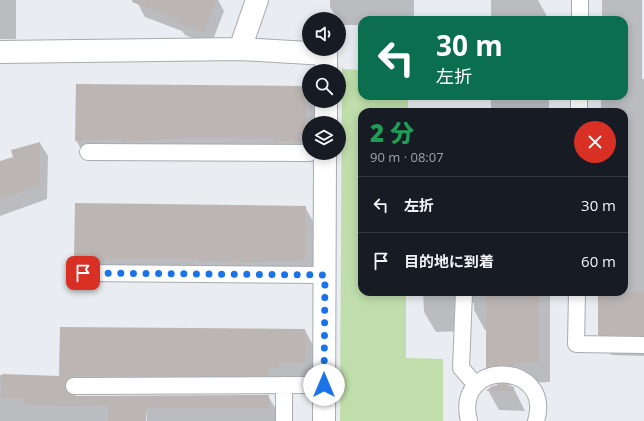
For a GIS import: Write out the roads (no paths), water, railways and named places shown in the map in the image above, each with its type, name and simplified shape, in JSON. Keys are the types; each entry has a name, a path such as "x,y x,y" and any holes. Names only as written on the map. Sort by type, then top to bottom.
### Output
{"street":[{"path":"240,49 257,0"},
{"path":"0,52 240,49 326,54 326,64"},
{"path":"324,421 325,160"}],"lane":[{"path":"580,0 580,16"},
{"path":"88,152 302,153"},
{"path":"83,273 325,275"},
{"path":"464,296 462,368 476,385"},
{"path":"577,296 576,344 644,345"},
{"path":"470,421 467,408 470,396 476,385 487,376 500,373 514,375 526,382 534,393 538,406 537,421"},
{"path":"284,385 284,421"},
{"path":"74,386 324,385"}]}
